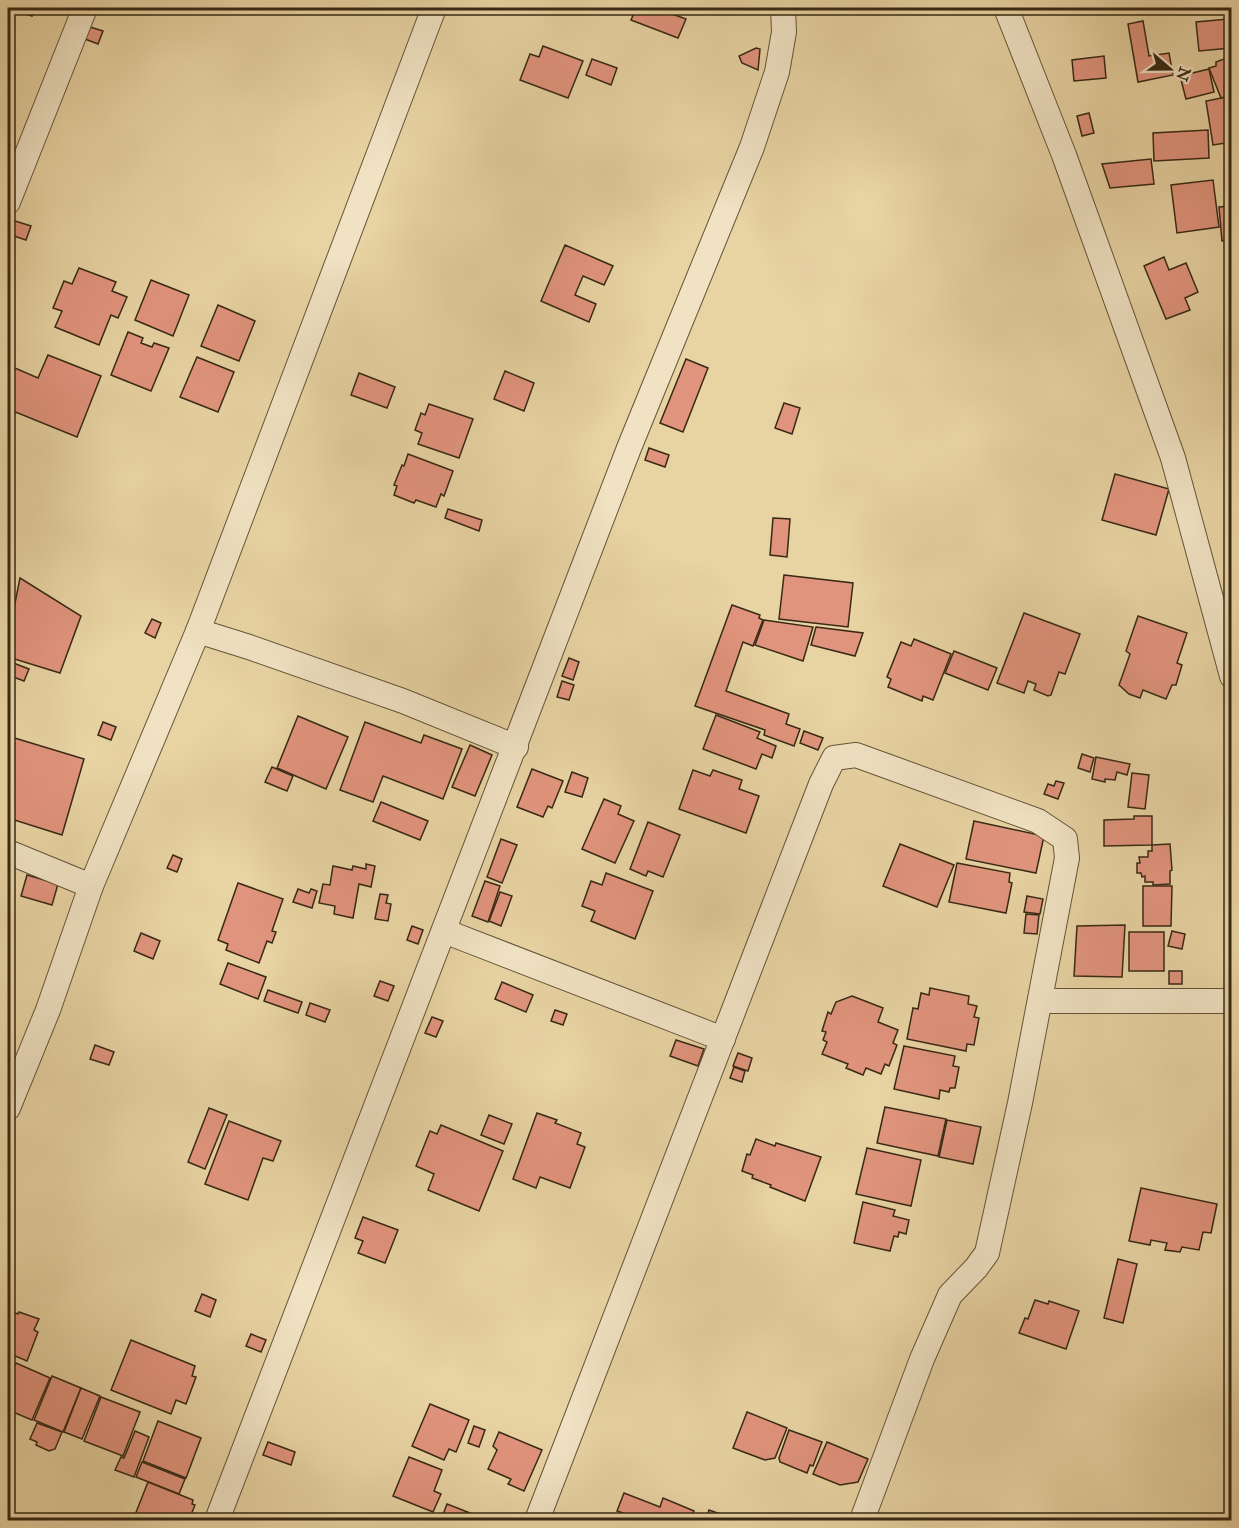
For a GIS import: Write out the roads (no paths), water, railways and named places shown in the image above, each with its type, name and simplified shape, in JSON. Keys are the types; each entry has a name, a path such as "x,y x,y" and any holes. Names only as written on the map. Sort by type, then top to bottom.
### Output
{"street":[{"path":"8,202 85,8"},
{"path":"8,1108 48,1010 91,886 198,632 434,8"},
{"path":"217,1521 629,448 752,147 777,72 784,32 783,8"},
{"path":"1010,8 1173,458 1232,676"},
{"path":"198,632 249,647 403,701 516,747"},
{"path":"537,1521 556,1466 605,1346 817,795 834,758 856,756 1038,821 1065,839 1067,858 1040,1001 987,1253 950,1295 922,1359 862,1521"},
{"path":"8,852 91,886"},
{"path":"444,931 723,1039"},
{"path":"1040,1001 1232,1001"}]}
